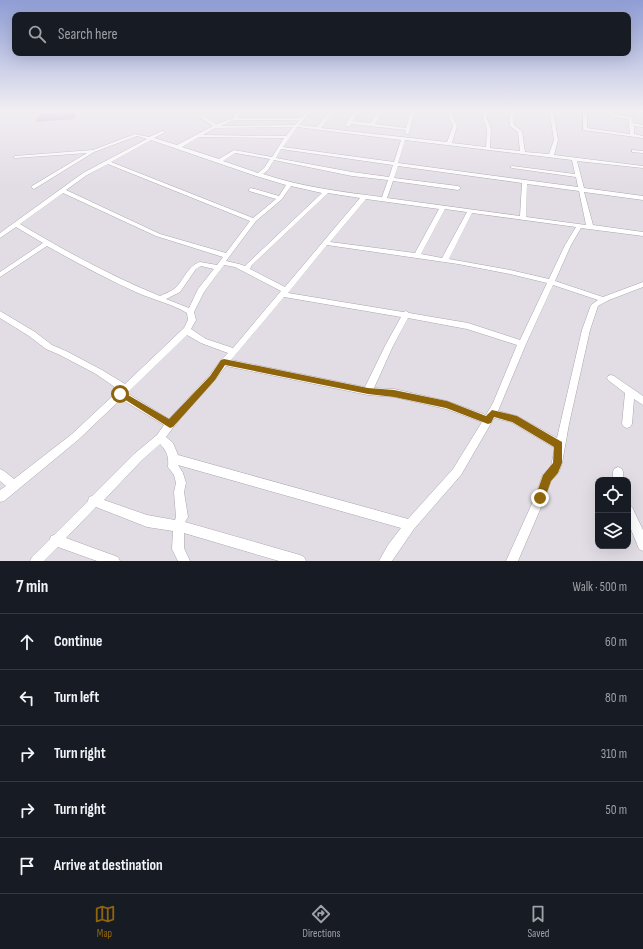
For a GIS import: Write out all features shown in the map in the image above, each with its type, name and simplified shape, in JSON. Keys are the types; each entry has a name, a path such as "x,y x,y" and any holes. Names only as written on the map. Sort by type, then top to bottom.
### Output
{"street":[{"path":"34,187 94,151 134,136"},
{"path":"142,136 290,185 643,234"},
{"path":"0,236 64,191 85,174 154,136"},
{"path":"178,147 199,136"},
{"path":"215,136 287,137 266,169 258,175"},
{"path":"380,136 643,167"},
{"path":"384,199 405,136"},
{"path":"449,144 452,136"},
{"path":"488,148 489,136"},
{"path":"521,136 523,153"},
{"path":"551,156 556,140 555,136"},
{"path":"281,148 396,162 524,183 643,198"},
{"path":"15,157 94,151"},
{"path":"220,161 234,151 272,159 391,179 458,188"},
{"path":"634,151 643,152"},
{"path":"574,159 590,227"},
{"path":"108,162 254,220"},
{"path":"512,167 578,176"},
{"path":"523,218 524,183"},
{"path":"0,497 13,485 75,437 187,330 192,320 190,312 201,291 254,220 280,198 290,185"},
{"path":"251,190 280,198"},
{"path":"64,191 158,235 227,256"},
{"path":"246,270 250,264 327,191"},
{"path":"36,561 93,501 160,438 170,424 212,378 365,196"},
{"path":"417,255 443,207"},
{"path":"445,259 470,211"},
{"path":"17,224 47,243 120,281 190,312"},
{"path":"385,561 410,525 457,472 490,417 522,344 579,226"},
{"path":"0,275 47,243"},
{"path":"326,243 445,259 551,282 603,299"},
{"path":"160,299 177,290 194,268 200,264 237,265 284,292 468,326 522,344"},
{"path":"512,561 540,498 547,478 555,469 559,445 586,330 595,305 603,299 643,284"},
{"path":"0,314 32,334 48,347 75,359 170,424"},
{"path":"368,391 406,314"},
{"path":"187,330 198,340 220,346 234,352"},
{"path":"224,362 368,391 394,393 447,405 490,417 514,419 559,445"},
{"path":"612,378 630,393 643,401"},
{"path":"628,424 630,393"},
{"path":"160,438 169,446 174,459 174,467 178,473 181,483 179,492 182,517 179,526 178,549 184,561"},
{"path":"174,459 410,525"},
{"path":"0,474 13,485"},
{"path":"93,501 147,521 179,526 300,561"},
{"path":"629,513 636,524 643,545"},
{"path":"55,540 114,561"}],"route":[{"path":"120,394 170,424 212,378 224,362 368,391 394,393 447,405 488,420 492,413 514,419 559,445 555,469 547,478 540,498"}]}
